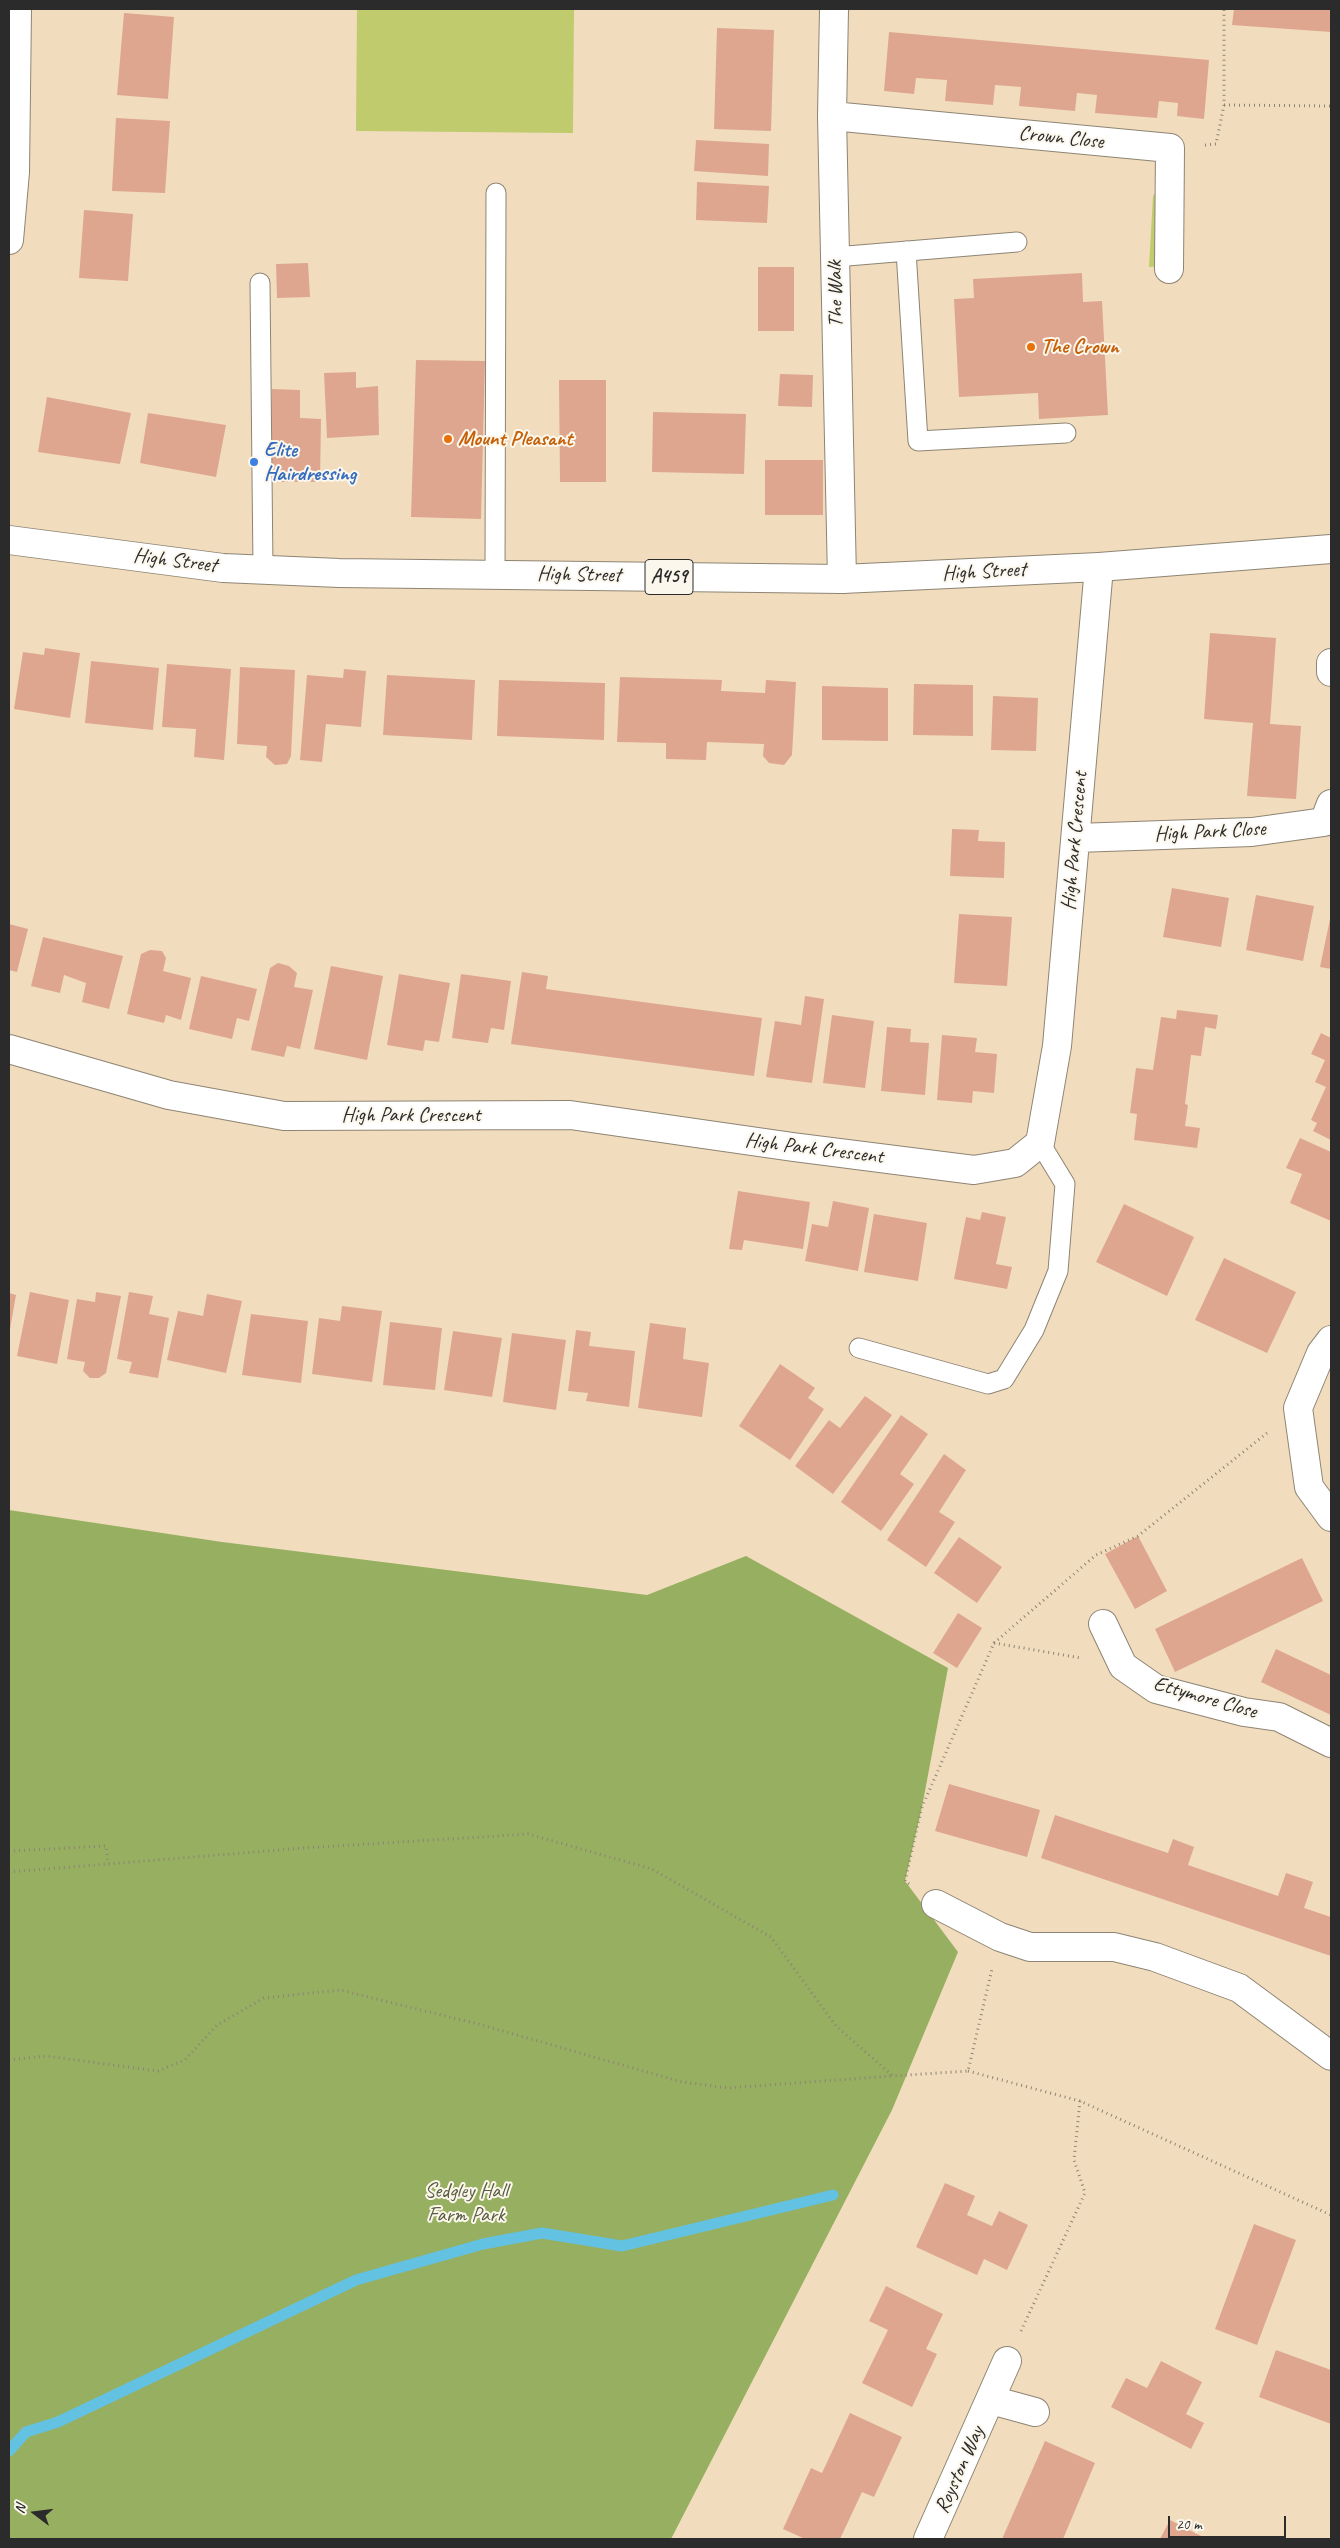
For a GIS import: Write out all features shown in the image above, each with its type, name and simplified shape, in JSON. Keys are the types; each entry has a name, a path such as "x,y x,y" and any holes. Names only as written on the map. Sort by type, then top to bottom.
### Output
{"street":[{"path":"9,240 15,172 17,9"},
{"name":"The Walk","path":"834,9 832,116 842,579"},
{"name":"Crown Close","path":"832,116 1170,148"},
{"path":"1169,269 1170,148"},
{"name":"High Street","path":"9,540 223,568 339,573 842,579 1099,567 1331,549"},
{"name":"High Park Crescent","path":"9,1049 169,1095 284,1116 570,1115 793,1147 974,1170 1015,1164 1040,1143 1058,1046 1099,567"},
{"path":"1331,663 1331,672"},
{"name":"High Park Close","path":"1076,838 1261,831 1324,822 1331,804"},
{"path":"1331,1340 1321,1353 1298,1408 1309,1487 1331,1517"},
{"name":"Ettymore Close","path":"1103,1624 1123,1666 1156,1689 1244,1712 1279,1717 1331,1743"},
{"path":"936,1904 1000,1937 1030,1946 1114,1947 1155,1957 1239,1988 1331,2056"},
{"name":"Royston Way","path":"928,2539 1007,2361"},
{"name":"Royston Way","path":"991,2400 1035,2412"}],"lane":[{"path":"496,193 496,575"},
{"path":"835,257 1016,242"},
{"path":"906,251 918,441 1066,433"},
{"path":"260,283 263,569"},
{"path":"859,1348 988,1384 1004,1379 1034,1330 1058,1271 1065,1184 1040,1143"}],"path":[{"path":"1170,148 1216,144 1224,105 1224,9"},
{"path":"1224,105 1331,106"},
{"path":"936,1904 905,1881 922,1807 994,1643 1096,1555 1138,1536 1298,1408"},
{"path":"994,1643 1123,1666"},
{"path":"9,1872 304,1848 528,1834 652,1869 772,1937 836,2026 893,2076"},
{"path":"9,1851 106,1846 108,1864"},
{"path":"968,2071 1000,1937"},
{"path":"9,2060 46,2056 158,2071 186,2060 217,2025 264,1998 340,1990 478,2024 682,2082 728,2088 968,2071 1080,2101 1331,2215"},
{"path":"1007,2361 1085,2193 1074,2160 1080,2101"}],"green space":[{"path":"357,9 574,9 573,133 356,131"},
{"path":"1166,181 1166,266 1149,267 1153,196"},
{"name":"Sedgley Hall Farm Park","path":"9,1510 222,1542 647,1595 746,1556 948,1668 922,1807 905,1881 958,1952 892,2110 671,2539 9,2539"}],"building":[{"path":"1234,9 1331,9 1331,32 1232,25"},
{"path":"124,13 174,17 168,99 117,95"},
{"path":"717,28 774,30 771,131 714,129"},
{"path":"889,32 1209,60 1204,119 1177,116 1178,103 1159,101 1157,118 1095,113 1097,95 1077,93 1075,111 1019,106 1021,87 995,85 993,105 945,101 947,80 916,78 914,94 884,91"},
{"path":"116,118 170,121 165,193 112,191"},
{"path":"696,140 769,144 768,176 694,171"},
{"path":"697,182 769,186 767,223 696,220"},
{"path":"84,210 133,214 128,281 79,278"},
{"path":"308,263 310,297 277,298 276,264"},
{"path":"758,267 794,267 794,331 758,331"},
{"name":"The Crown","path":"1082,273 1083,302 1102,301 1108,415 1039,419 1038,393 959,397 954,299 974,298 973,279"},
{"name":"Mount Pleasant","path":"416,360 485,361 481,519 411,517"},
{"path":"356,372 356,388 378,386 379,435 327,438 324,373"},
{"path":"780,374 813,375 812,407 778,406"},
{"path":"559,380 606,380 606,482 560,482"},
{"path":"272,389 300,390 300,418 321,419 320,482 270,482"},
{"path":"47,397 131,413 120,464 38,452"},
{"path":"653,412 746,414 744,474 652,472"},
{"path":"148,413 226,425 216,477 140,463"},
{"path":"765,460 823,460 823,515 765,515"},
{"path":"1210,633 1276,638 1270,724 1301,726 1296,799 1247,796 1253,723 1204,719"},
{"path":"45,648 80,653 70,718 14,709 23,652 44,655"},
{"path":"91,661 159,668 153,730 85,723"},
{"path":"167,664 231,669 224,760 194,757 196,729 162,727"},
{"path":"240,667 295,670 291,756 287,764 275,765 266,757 267,746 237,744"},
{"path":"344,669 366,671 361,727 326,724 322,762 300,760 307,675 343,678"},
{"path":"387,675 475,680 472,740 383,735"},
{"path":"620,677 722,680 721,691 765,693 766,680 796,682 792,755 784,765 769,763 763,756 764,744 707,742 706,760 666,759 666,743 617,742"},
{"path":"499,680 605,683 604,740 497,736"},
{"path":"914,684 973,685 973,736 913,735"},
{"path":"822,686 888,688 888,741 822,740"},
{"path":"993,696 1038,698 1036,751 991,750"},
{"path":"952,829 979,830 978,841 1005,842 1004,878 950,876"},
{"path":"1172,888 1229,898 1221,947 1163,937"},
{"path":"1256,895 1314,906 1303,961 1246,950"},
{"path":"959,914 1012,917 1007,986 954,983"},
{"path":"1331,919 1331,969 1320,967"},
{"path":"9,924 28,929 17,972 9,970"},
{"path":"43,937 123,956 109,1009 82,1002 86,983 64,975 60,993 31,986"},
{"path":"150,950 162,951 166,958 163,971 191,978 181,1020 166,1015 164,1023 127,1014 141,954"},
{"path":"278,963 289,966 297,973 294,987 313,990 300,1049 287,1046 284,1057 251,1050 270,968"},
{"path":"331,966 383,976 367,1060 314,1049"},
{"path":"522,972 548,976 546,989 762,1018 754,1076 511,1044"},
{"path":"399,974 450,983 439,1042 425,1040 423,1051 387,1045"},
{"path":"461,974 511,981 504,1030 491,1028 488,1043 452,1038"},
{"path":"201,976 257,989 249,1021 237,1018 232,1039 189,1029"},
{"path":"805,996 824,999 812,1083 766,1077 775,1021 801,1025"},
{"path":"1177,1010 1218,1015 1216,1029 1205,1027 1201,1056 1191,1055 1185,1104 1188,1105 1185,1126 1200,1128 1197,1148 1134,1140 1137,1114 1130,1113 1136,1068 1153,1070 1161,1017 1176,1019"},
{"path":"832,1015 874,1021 865,1088 823,1083"},
{"path":"887,1027 911,1029 910,1042 929,1043 925,1095 881,1091"},
{"path":"1321,1033 1331,1038 1331,1140 1313,1131 1317,1123 1311,1120 1326,1087 1315,1082 1325,1060 1311,1054"},
{"path":"942,1035 977,1038 975,1052 997,1054 994,1093 973,1091 972,1103 937,1100"},
{"path":"1300,1138 1331,1152 1331,1221 1290,1203 1302,1174 1286,1168"},
{"path":"738,1191 810,1202 803,1249 744,1240 742,1250 729,1249"},
{"path":"833,1201 869,1208 858,1271 805,1261 812,1224 828,1227"},
{"path":"1124,1204 1194,1237 1167,1296 1096,1262"},
{"path":"982,1212 1006,1217 996,1264 1012,1267 1007,1289 954,1279 966,1217 980,1220"},
{"path":"874,1214 927,1223 918,1281 864,1272"},
{"path":"1224,1258 1296,1292 1267,1353 1195,1320"},
{"path":"30,1292 69,1300 57,1364 17,1356"},
{"path":"96,1292 121,1296 106,1373 99,1378 90,1378 83,1371 85,1362 67,1359 77,1299 95,1302"},
{"path":"129,1292 153,1296 149,1314 169,1318 158,1378 129,1373 132,1362 117,1359"},
{"path":"9,1293 16,1295 10,1329 9,1329"},
{"path":"207,1294 242,1301 226,1373 167,1360 178,1311 203,1316"},
{"path":"342,1306 382,1311 372,1382 312,1374 319,1318 340,1321"},
{"path":"251,1314 308,1321 301,1383 242,1375"},
{"path":"390,1322 442,1328 435,1390 383,1385"},
{"path":"650,1323 686,1328 683,1359 709,1363 702,1417 638,1408"},
{"path":"576,1330 591,1332 589,1346 635,1351 629,1407 586,1401 588,1393 568,1391"},
{"path":"453,1331 502,1338 492,1397 444,1390"},
{"path":"512,1333 566,1340 556,1410 503,1402"},
{"path":"780,1364 815,1388 808,1398 824,1409 790,1460 739,1426"},
{"path":"865,1396 892,1415 833,1494 795,1466 829,1420 840,1428"},
{"path":"901,1415 928,1434 900,1474 914,1484 881,1531 841,1502"},
{"path":"944,1454 966,1470 939,1512 955,1522 926,1567 887,1540"},
{"path":"1138,1536 1167,1591 1135,1609 1105,1554"},
{"path":"959,1537 1002,1567 977,1603 934,1573"},
{"path":"1302,1558 1323,1601 1175,1672 1155,1629"},
{"path":"958,1613 982,1628 957,1668 933,1653"},
{"path":"1276,1649 1331,1675 1331,1715 1261,1682"},
{"path":"949,1784 1040,1810 1027,1857 935,1831"},
{"path":"1055,1815 1168,1853 1173,1839 1194,1847 1188,1865 1278,1896 1286,1873 1313,1882 1304,1908 1331,1917 1331,1956 1041,1858"},
{"path":"945,2183 975,2196 967,2215 992,2226 999,2211 1028,2225 1007,2270 984,2259 977,2275 916,2247"},
{"path":"1254,2224 1296,2240 1257,2345 1215,2329"},
{"path":"886,2286 943,2314 926,2349 937,2354 912,2407 862,2383 888,2330 869,2321"},
{"path":"1276,2350 1331,2370 1331,2424 1259,2397"},
{"path":"1161,2361 1202,2382 1186,2414 1204,2423 1191,2449 1111,2407 1126,2378 1147,2388"},
{"path":"850,2413 902,2437 874,2497 862,2492 840,2539 805,2539 783,2529 811,2468 822,2473"},
{"path":"1045,2441 1095,2463 1063,2539 1002,2539"},
{"path":"1170,2520 1207,2539 1160,2539"}],"waterway":[{"path":"9,2451 26,2432 58,2422 356,2280 483,2244 542,2233 622,2246 833,2195"}],"place":[{"name":"The Crown","path":"1031,347"},
{"name":"Mount Pleasant","path":"448,439"},
{"name":"Elite Hairdressing","path":"254,462"}]}
